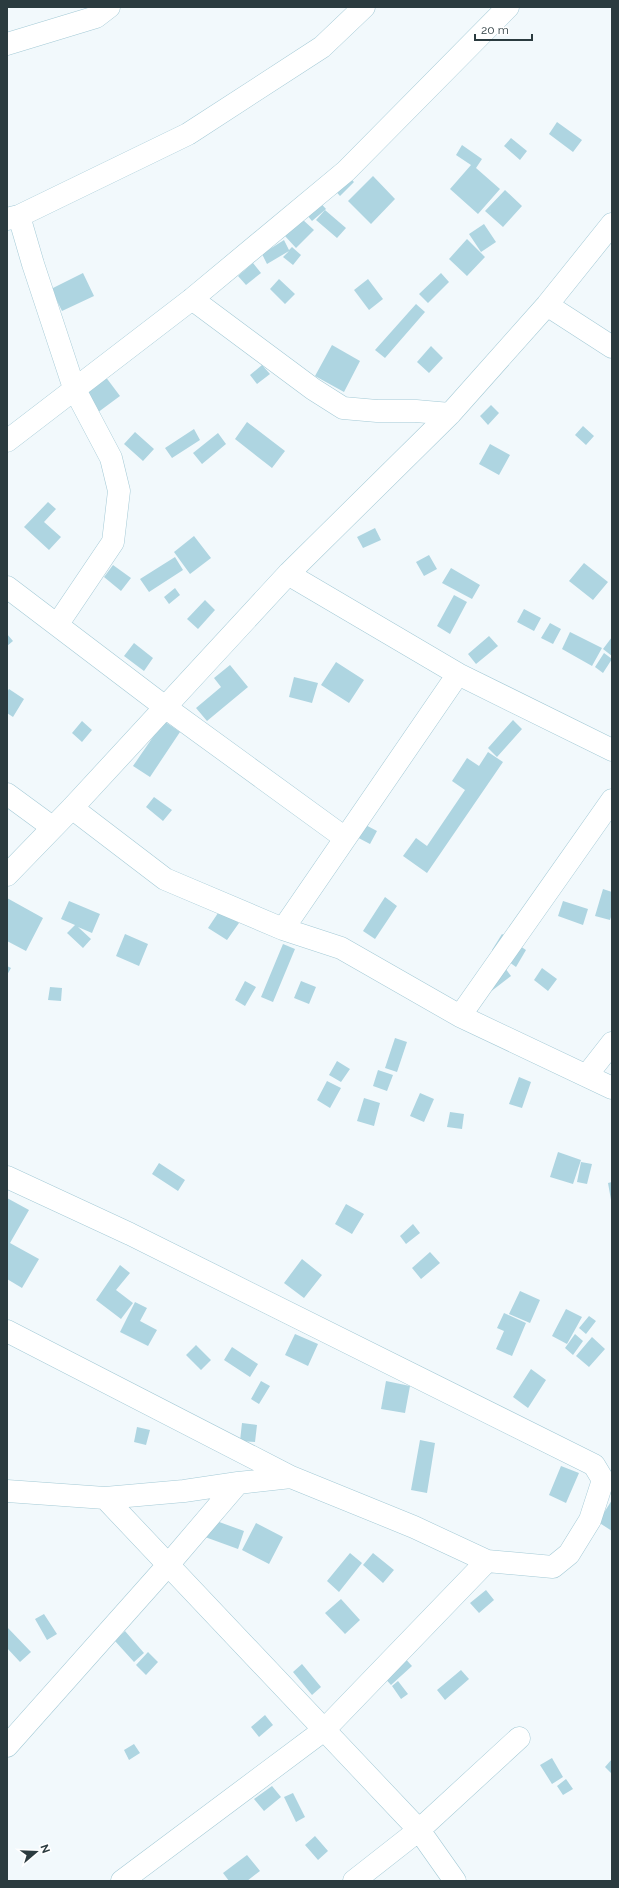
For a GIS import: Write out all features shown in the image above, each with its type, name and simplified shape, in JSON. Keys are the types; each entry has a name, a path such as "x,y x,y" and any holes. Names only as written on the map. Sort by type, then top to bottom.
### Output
{"street":[{"path":"10,41 96,18 109,7"},
{"path":"57,625 113,542 119,491 111,458 74,388 33,264 13,218 188,134 322,47 364,7"},
{"path":"7,440 192,299 346,171 508,7"},
{"path":"7,875 72,808 288,574 450,414 547,305 612,224"},
{"path":"192,299 313,389 343,408 450,414"},
{"path":"547,305 612,346"},
{"path":"288,574 458,674 612,750"},
{"path":"7,587 165,707 345,838"},
{"path":"283,929 458,674"},
{"path":"7,794 52,827"},
{"path":"460,1016 612,800"},
{"path":"72,808 165,879 283,929 341,948 460,1016 612,1088"},
{"path":"587,1075 612,1043"},
{"path":"7,1177 130,1234 594,1465 603,1480 590,1520 569,1554 553,1567 487,1561 414,1527 291,1477 7,1331"},
{"path":"7,1491 105,1498 184,1491 291,1477"},
{"path":"7,1746 168,1565 238,1483"},
{"path":"105,1498 419,1830 455,1881"},
{"path":"122,1881 324,1730 487,1561"},
{"path":"354,1881 419,1830 519,1738"}],"building":[{"path":"557,122 582,140 573,152 549,134"},
{"path":"511,138 527,151 520,160 504,146"},
{"path":"462,145 482,159 476,168 500,189 478,214 450,189 471,165 456,155"},
{"path":"345,173 354,182 340,196 331,186"},
{"path":"373,176 395,199 371,224 348,201"},
{"path":"505,190 522,206 503,227 485,211"},
{"path":"314,196 326,209 312,221 301,208"},
{"path":"325,210 346,228 337,238 316,220"},
{"path":"302,219 314,230 296,248 285,236"},
{"path":"484,224 496,242 481,252 469,234"},
{"path":"467,239 485,257 467,276 449,259"},
{"path":"284,240 289,250 292,247 301,255 293,265 283,257 289,251 267,264 262,254"},
{"path":"253,263 261,273 246,285 238,276"},
{"path":"83,273 94,296 62,311 51,289"},
{"path":"441,273 449,282 428,303 419,294"},
{"path":"279,279 295,294 285,304 270,289"},
{"path":"368,279 383,299 369,310 354,290"},
{"path":"416,304 425,312 385,358 375,350"},
{"path":"332,345 360,361 344,392 315,376"},
{"path":"431,346 443,358 429,373 417,362"},
{"path":"262,365 270,374 257,384 250,375"},
{"path":"102,372 120,396 97,413 79,389"},
{"path":"491,405 499,413 488,425 480,416"},
{"path":"247,422 285,451 272,468 235,439"},
{"path":"583,426 594,436 586,445 575,435"},
{"path":"194,429 200,440 172,458 165,448"},
{"path":"135,432 154,449 143,461 124,444"},
{"path":"218,433 226,444 202,464 193,453"},
{"path":"490,444 510,455 499,475 479,464"},
{"path":"48,502 56,509 44,522 61,537 49,550 24,527"},
{"path":"375,528 381,540 363,548 357,537"},
{"path":"194,536 211,558 190,574 174,552"},
{"path":"429,555 437,569 424,576 416,562"},
{"path":"175,557 183,570 149,592 140,579"},
{"path":"584,563 608,582 593,600 569,581"},
{"path":"113,565 131,578 121,591 104,577"},
{"path":"451,568 480,585 472,599 442,583"},
{"path":"175,588 180,595 169,604 164,597"},
{"path":"454,595 467,602 450,634 437,626"},
{"path":"205,600 215,610 198,629 187,619"},
{"path":"524,609 541,618 534,631 517,622"},
{"path":"550,623 561,629 553,644 541,638"},
{"path":"570,632 602,648 592,666 562,649"},
{"path":"7,634 13,641 7,646"},
{"path":"489,636 498,646 476,664 468,654"},
{"path":"612,637 612,656 603,649"},
{"path":"134,643 153,658 144,671 124,656"},
{"path":"604,653 612,659 603,673 595,667"},
{"path":"336,662 364,680 349,703 321,685"},
{"path":"230,665 248,687 207,721 196,708 221,687 214,678"},
{"path":"294,677 318,683 312,703 289,697"},
{"path":"9,689 24,699 13,717 7,713 7,692"},
{"path":"513,720 522,729 497,757 488,748"},
{"path":"82,721 92,730 82,742 72,733"},
{"path":"164,721 180,732 150,777 133,766"},
{"path":"488,752 503,762 427,873 403,856 416,838 427,846 465,790 452,781 467,758 479,766"},
{"path":"154,797 172,810 163,821 146,807"},
{"path":"358,821 377,831 370,844 351,834"},
{"path":"603,889 612,892 612,914 610,920 595,916"},
{"path":"385,897 397,906 375,939 363,931"},
{"path":"7,898 43,918 26,951 7,941"},
{"path":"69,901 100,914 92,933 78,927 91,939 83,948 67,933 75,925 61,919"},
{"path":"563,901 588,909 583,925 558,916"},
{"path":"220,910 239,923 227,940 208,928"},
{"path":"125,934 148,944 139,966 116,956"},
{"path":"502,934 526,950 516,967 492,950"},
{"path":"283,944 295,949 273,1002 261,997"},
{"path":"503,965 511,976 485,996"},
{"path":"7,966 11,968 7,975"},
{"path":"542,968 557,979 548,991 534,980"},
{"path":"245,981 256,987 245,1006 235,1000"},
{"path":"301,981 316,987 309,1004 294,998"},
{"path":"50,987 62,988 61,1001 48,1000"},
{"path":"395,1038 407,1042 397,1072 385,1068"},
{"path":"337,1061 350,1069 341,1082 329,1075"},
{"path":"378,1070 393,1075 387,1091 373,1086"},
{"path":"519,1077 531,1082 522,1108 509,1104"},
{"path":"327,1081 341,1088 330,1108 317,1100"},
{"path":"420,1093 434,1099 424,1122 410,1116"},
{"path":"364,1098 380,1103 374,1126 357,1121"},
{"path":"450,1112 464,1114 462,1129 447,1127"},
{"path":"558,1152 581,1160 573,1184 550,1177"},
{"path":"581,1162 592,1164 587,1184 577,1182"},
{"path":"159,1163 185,1180 178,1191 152,1174"},
{"path":"612,1182 612,1200 611,1200 608,1183"},
{"path":"7,1198 29,1210 10,1243 39,1259 22,1288 7,1279"},
{"path":"346,1204 364,1214 352,1234 335,1224"},
{"path":"413,1224 420,1233 406,1244 400,1236"},
{"path":"430,1252 440,1263 421,1279 412,1268"},
{"path":"302,1259 322,1275 304,1298 284,1283"},
{"path":"120,1265 130,1273 116,1290 133,1303 121,1319 96,1300"},
{"path":"520,1291 540,1300 530,1323 509,1314"},
{"path":"135,1302 147,1308 140,1321 157,1330 148,1346 120,1332"},
{"path":"566,1309 582,1317 567,1344 552,1336"},
{"path":"504,1313 526,1323 512,1356 496,1349 504,1331 497,1328"},
{"path":"589,1316 596,1321 586,1334 579,1328"},
{"path":"295,1334 318,1344 308,1366 285,1355"},
{"path":"575,1334 583,1341 573,1355 565,1348"},
{"path":"592,1337 605,1349 589,1367 576,1356"},
{"path":"196,1345 211,1360 201,1370 186,1355"},
{"path":"232,1347 258,1364 250,1377 224,1360"},
{"path":"531,1369 546,1380 528,1408 513,1397"},
{"path":"261,1381 270,1386 259,1404 251,1399"},
{"path":"386,1381 410,1386 405,1413 381,1409"},
{"path":"242,1423 257,1425 255,1442 240,1441"},
{"path":"137,1427 150,1430 146,1445 134,1442"},
{"path":"420,1440 435,1443 427,1493 411,1490"},
{"path":"561,1466 579,1473 566,1503 549,1495"},
{"path":"612,1500 612,1531 598,1522"},
{"path":"211,1519 244,1531 238,1549 205,1537"},
{"path":"256,1523 283,1537 269,1564 242,1550"},
{"path":"350,1553 362,1563 339,1592 327,1581"},
{"path":"373,1553 394,1570 383,1583 363,1565"},
{"path":"486,1590 494,1600 479,1613 470,1603"},
{"path":"341,1599 360,1620 345,1634 325,1613"},
{"path":"44,1614 57,1634 47,1640 35,1619"},
{"path":"7,1627 31,1652 20,1662 7,1648"},
{"path":"125,1631 144,1653 134,1662 115,1641"},
{"path":"148,1652 158,1662 146,1675 136,1665"},
{"path":"402,1655 412,1666 391,1685 381,1674"},
{"path":"302,1664 321,1687 312,1695 293,1672"},
{"path":"461,1670 469,1679 445,1700 437,1690"},
{"path":"398,1681 408,1694 401,1699 392,1686"},
{"path":"265,1715 273,1725 259,1737 251,1727"},
{"path":"134,1744 140,1753 129,1760 124,1750"},
{"path":"552,1758 563,1777 552,1784 540,1765"},
{"path":"612,1759 612,1774 605,1767"},
{"path":"566,1779 573,1789 563,1795 557,1786"},
{"path":"272,1786 281,1797 264,1811 254,1799"},
{"path":"293,1793 305,1817 296,1822 284,1797"},
{"path":"315,1836 328,1851 318,1860 305,1845"},
{"path":"247,1855 260,1871 247,1881 229,1881 223,1873"}]}
